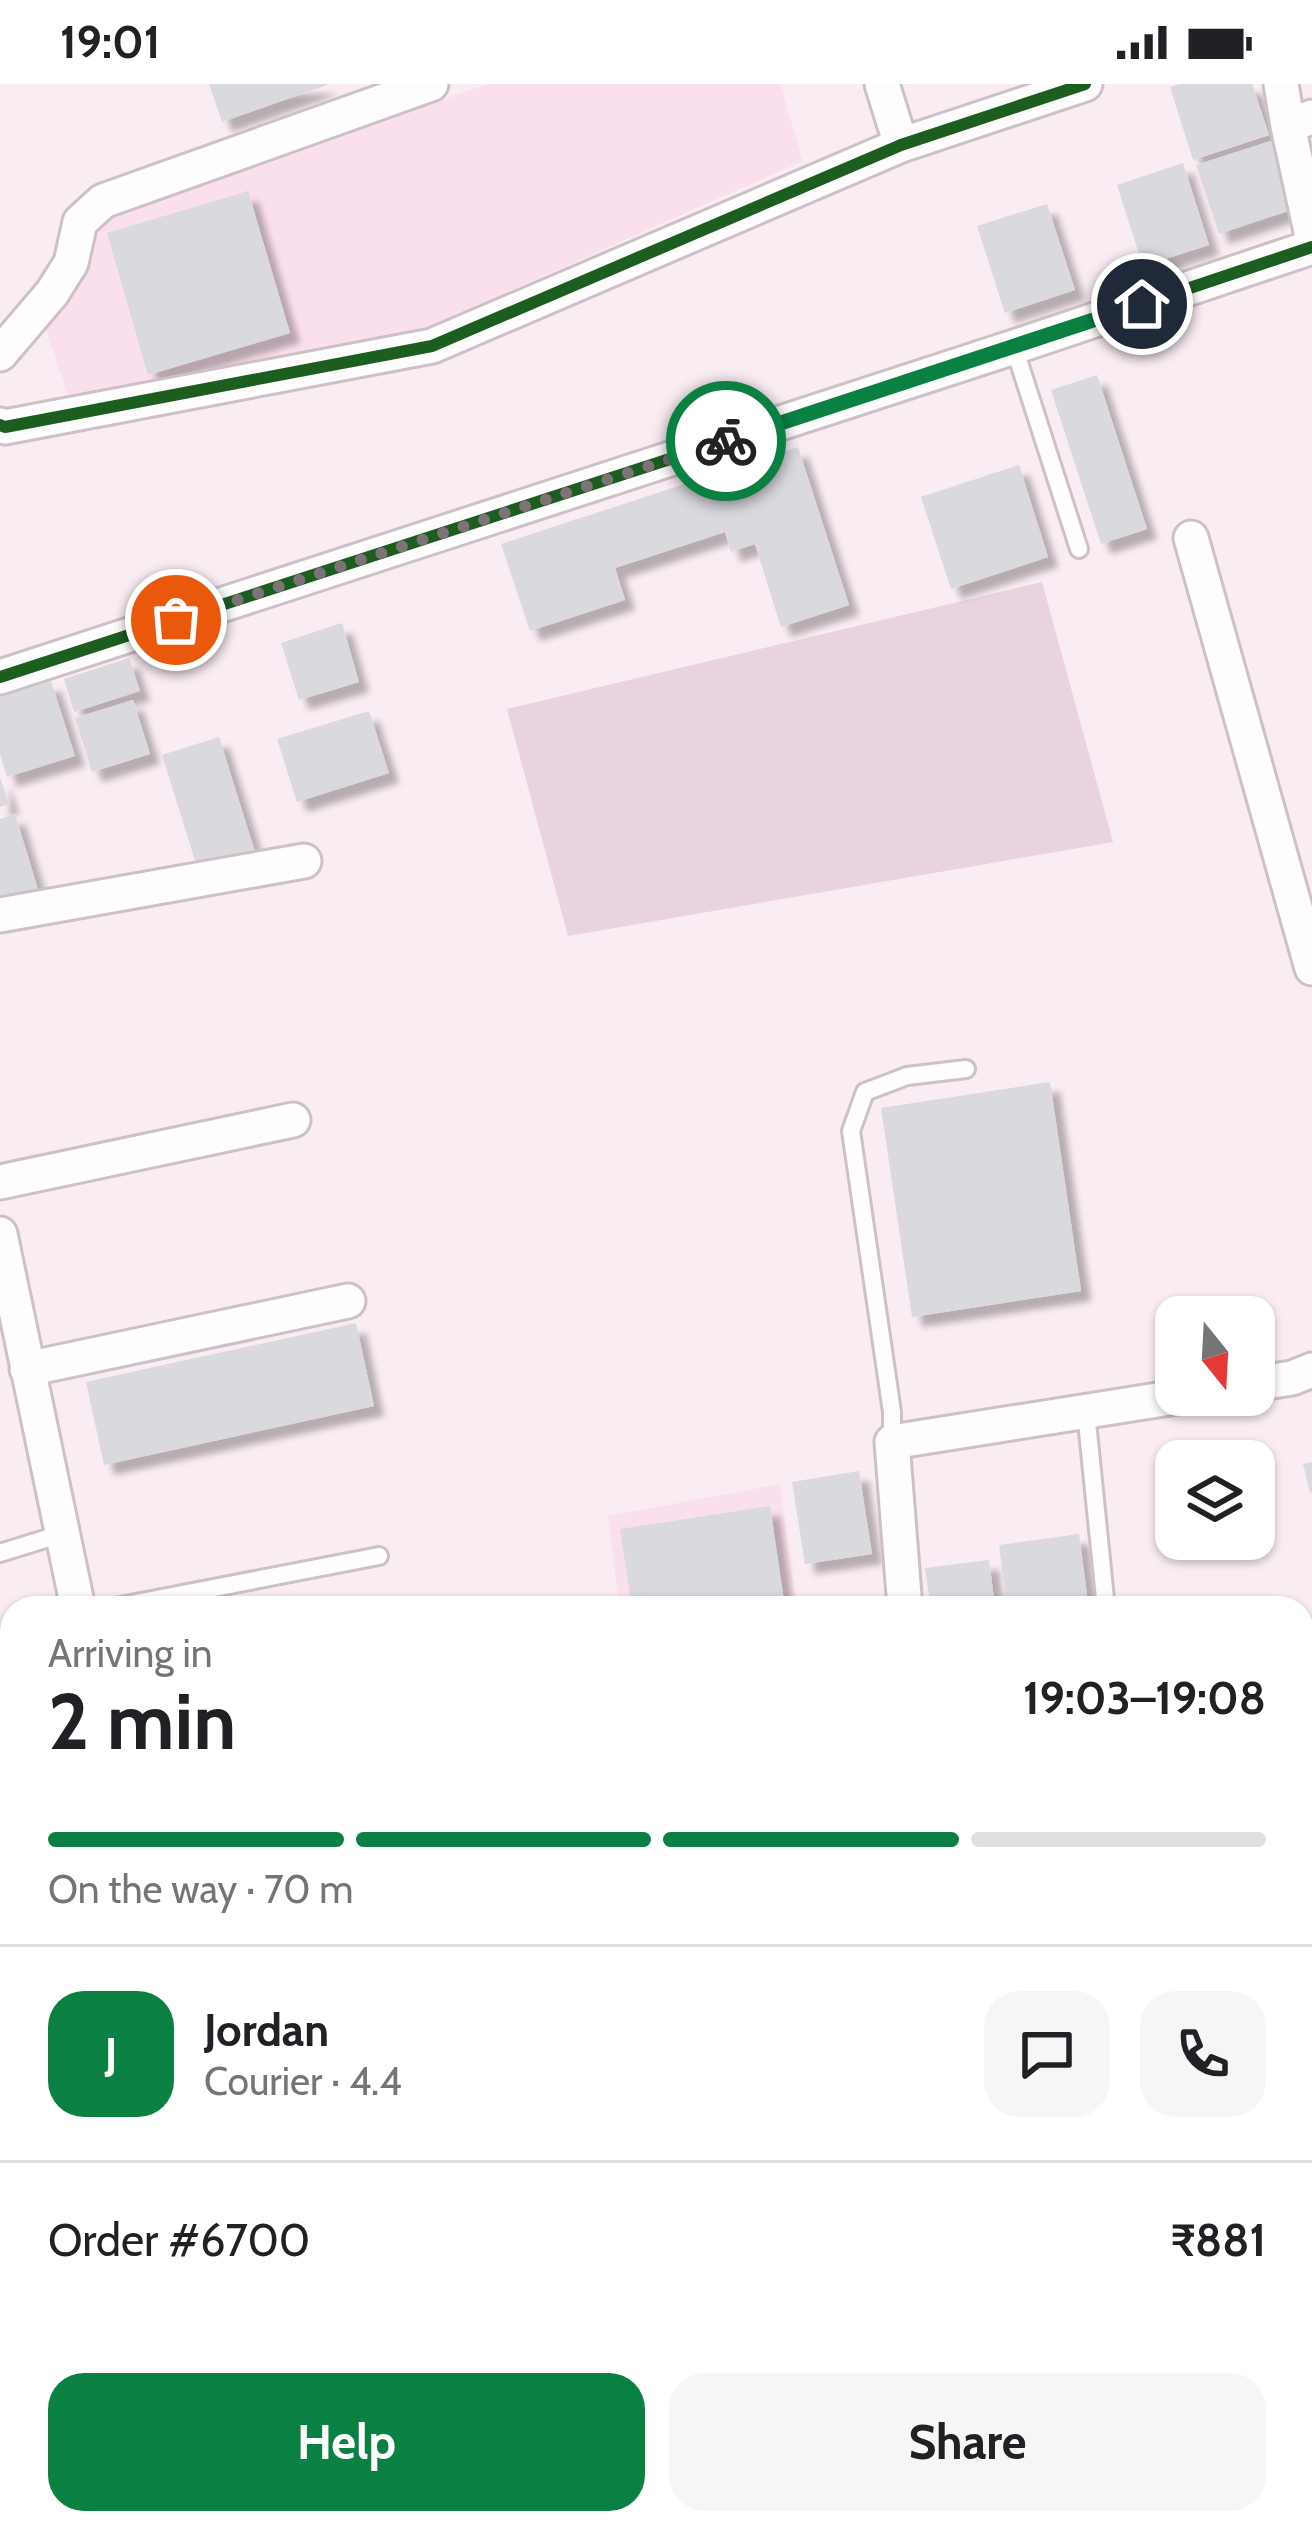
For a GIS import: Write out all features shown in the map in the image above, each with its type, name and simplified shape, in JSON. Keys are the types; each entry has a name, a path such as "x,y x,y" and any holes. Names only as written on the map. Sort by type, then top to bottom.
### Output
{"street":[{"path":"0,354 52,293 71,263 80,222 103,201 431,84"},
{"path":"882,84 901,145"},
{"path":"0,425 4,428 432,346 901,145 1085,84"},
{"path":"1281,84 1300,122 1312,236"},
{"path":"0,677 1312,247"},
{"path":"1191,538 1312,968"},
{"path":"0,914 304,861"},
{"path":"0,1183 293,1120"},
{"path":"0,1234 75,1596"},
{"path":"27,1369 348,1301"},
{"path":"1275,1381 1312,1370"},
{"path":"904,1596 892,1442 1155,1401"}],"lane":[{"path":"1014,347 1079,549"},
{"path":"892,1442 892,1412 851,1131 865,1092 907,1076 966,1069"},
{"path":"1086,1412 1105,1596"},
{"path":"0,1553 61,1534"},
{"path":"172,1596 380,1556"}],"shaded area":[{"path":"488,84 780,84 803,161 424,329 74,414 46,330 100,217"},
{"path":"1042,582 1113,842 568,936 507,709"},
{"path":"780,1484 794,1596 618,1596 608,1516"}],"building":[{"path":"209,84 327,84 327,85 222,122"},
{"path":"1252,84 1269,135 1193,160 1170,87"},
{"path":"1271,141 1294,209 1219,234 1196,165"},
{"path":"1183,163 1209,245 1143,266 1117,185"},
{"path":"248,191 290,333 148,375 107,233"},
{"path":"1047,204 1075,290 1005,313 977,226"},
{"path":"1097,375 1147,529 1101,544 1051,390"},
{"path":"798,447 849,605 781,627 755,544 731,552 725,532 615,568 625,600 530,631 501,544"},
{"path":"1019,465 1048,557 951,589 921,497"},
{"path":"342,623 359,682 299,700 281,643"},
{"path":"129,658 140,691 74,712 64,679"},
{"path":"51,681 75,756 7,777 0,754 0,697"},
{"path":"133,700 150,754 92,772 75,718"},
{"path":"369,711 389,773 297,802 277,739"},
{"path":"219,737 255,852 198,870 162,755"},
{"path":"0,777 9,804 0,807"},
{"path":"15,814 40,896 0,909 0,819"},
{"path":"1050,1082 1081,1291 912,1317 881,1108"},
{"path":"356,1323 374,1406 104,1465 86,1382"},
{"path":"1312,1462 1312,1492 1310,1493 1303,1464"},
{"path":"859,1471 872,1554 805,1564 792,1482"},
{"path":"770,1506 783,1596 630,1596 620,1529"},
{"path":"1079,1534 1087,1596 1005,1596 999,1545"},
{"path":"989,1560 994,1596 929,1596 925,1568"}],"cycle path":[{"path":"0,425 432,346 901,145 1085,84"},
{"path":"0,677 1312,247"}],"way so far":[{"path":"176,620 726,441"}],"route":[{"path":"726,441 1142,304"}]}
